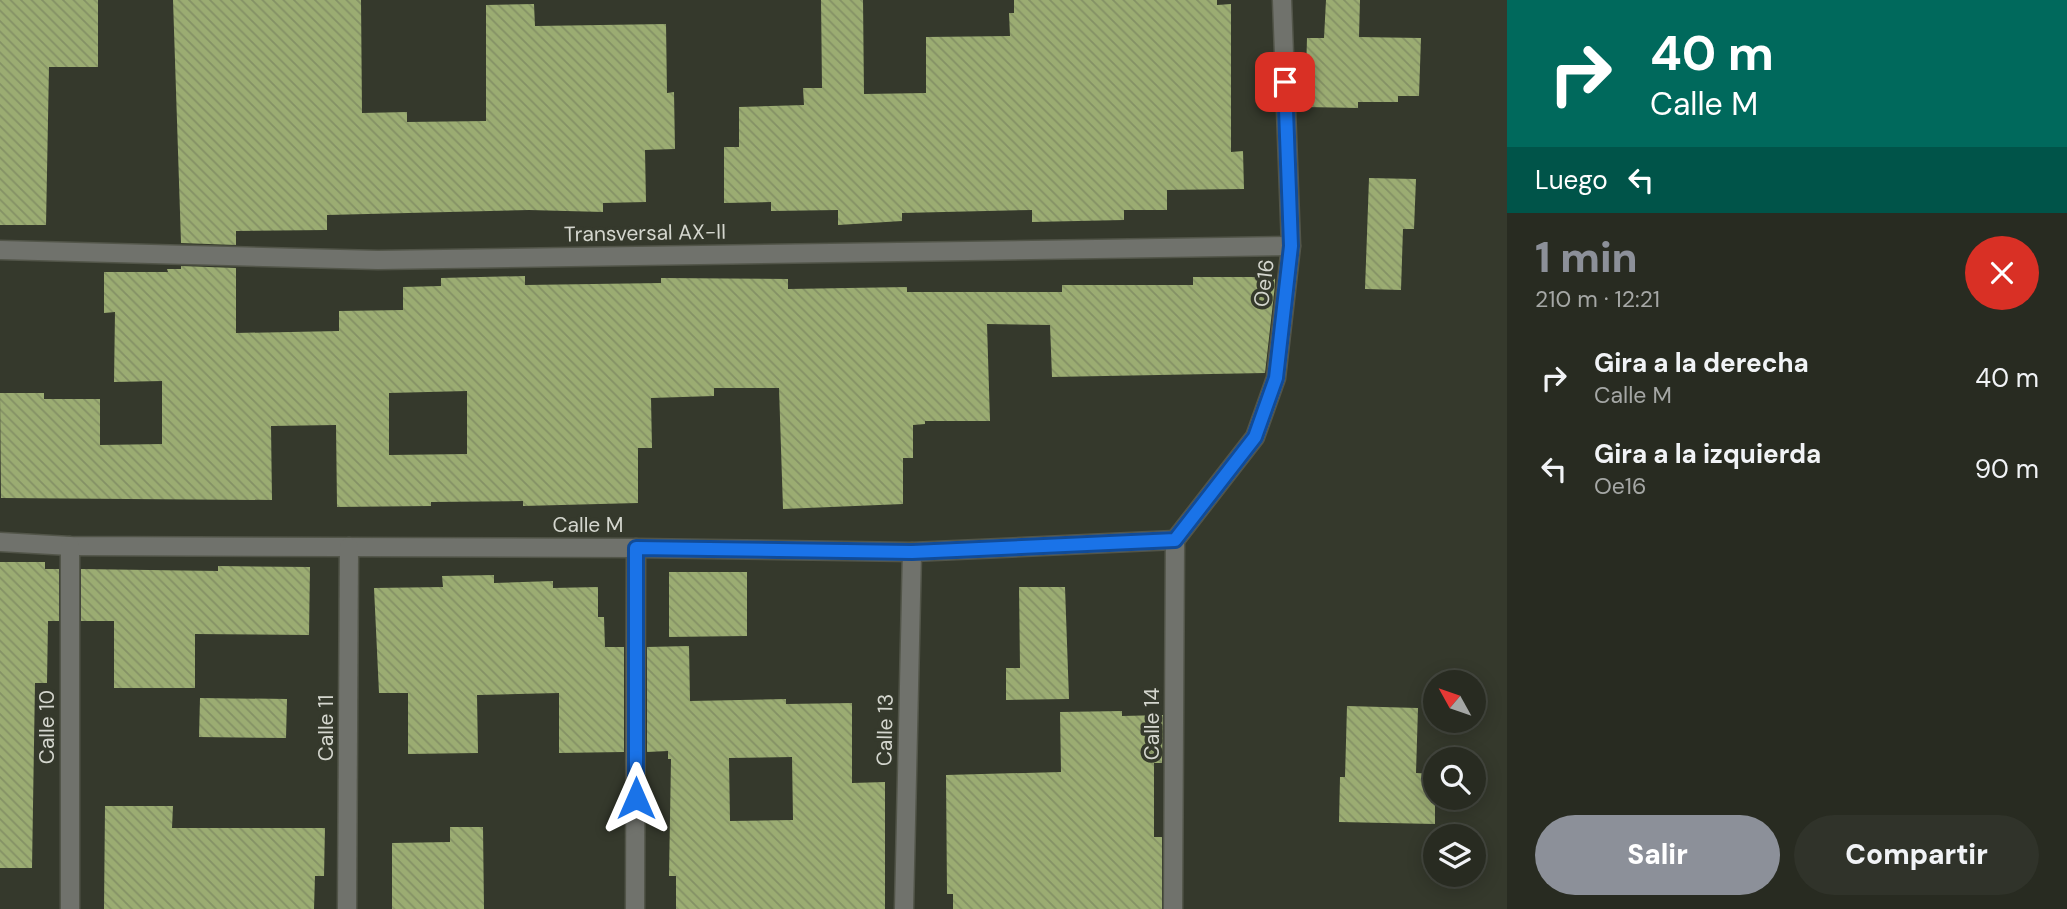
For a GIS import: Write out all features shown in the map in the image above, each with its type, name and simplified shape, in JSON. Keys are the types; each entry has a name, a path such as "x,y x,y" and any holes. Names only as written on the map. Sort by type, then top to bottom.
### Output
{"street":[{"name":"Oe16","path":"1175,540 1255,437 1276,378 1291,246 1282,0"},
{"name":"Transversal AX-II","path":"0,250 378,260 1291,246"},
{"name":"Calle M","path":"0,542 70,546 912,552 1175,540"},
{"name":"Calle 14","path":"1173,909 1175,540"},
{"name":"Calle 10","path":"70,546 70,909"},
{"name":"Calle 11","path":"347,909 349,547"},
{"path":"635,909 636,548"},
{"name":"Calle 13","path":"904,909 912,552"}],"building":[{"path":"0,0 98,0 98,67 49,67 46,225 0,225"},
{"path":"173,0 361,0 362,113 407,112 407,122 486,121 486,5 534,4 535,26 666,24 667,93 674,92 675,149 645,150 646,202 603,203 603,212 529,210 327,215 327,230 236,231 236,245 181,243"},
{"path":"821,0 863,0 864,94 926,93 926,37 1010,36 1009,13 1014,13 1014,0 1217,0 1217,5 1231,4 1231,152 1243,151 1244,189 1167,190 1167,210 1124,210 1124,220 1032,222 1032,210 902,213 902,221 838,225 838,210 771,211 771,202 724,203 724,147 739,147 739,107 804,105 803,88 822,88"},
{"path":"1326,0 1360,0 1359,37 1421,38 1419,96 1398,96 1398,102 1358,102 1358,108 1305,107 1307,38 1324,38"},
{"path":"1369,178 1416,179 1414,229 1403,229 1401,290 1365,289"},
{"path":"181,266 236,268 236,333 339,331 339,311 403,310 403,287 441,286 441,278 525,276 525,285 661,283 661,278 788,279 788,289 907,287 907,292 1062,292 1062,285 1193,285 1193,277 1275,277 1275,285 1265,373 1052,377 1050,325 987,324 990,421 925,421 925,424 913,425 913,458 903,458 903,504 783,509 779,388 714,388 714,396 651,398 652,448 638,448 638,503 523,506 523,501 431,502 431,506 337,507 336,425 271,426 272,500 1,498 0,393 44,393 44,399 100,399 100,445 162,444 162,381 114,382 115,312 104,313 104,272 168,272 167,269 181,269","holes":["467,391 467,454 389,455 389,393"]},
{"path":"0,562 45,562 45,569 59,569 59,621 48,621 47,683 35,683 32,868 0,868"},
{"path":"218,566 310,567 309,635 195,634 195,688 114,688 114,621 81,621 81,569 218,571"},
{"path":"669,572 747,572 747,636 669,637"},
{"path":"494,575 494,583 553,581 553,588 598,587 598,617 604,617 605,647 624,647 624,752 559,753 559,693 477,695 478,753 408,754 408,693 379,693 374,588 443,587 442,576"},
{"path":"1019,587 1065,587 1069,699 1006,700 1006,668 1020,668"},
{"path":"689,646 690,701 786,699 786,704 852,703 852,783 885,782 885,909 676,909 676,876 669,876 671,759 668,759 668,751 647,752 647,647","holes":["792,757 793,820 730,821 729,758"]},
{"path":"200,698 287,699 286,738 199,737"},
{"path":"1347,706 1418,708 1416,773 1423,773 1423,810 1435,810 1435,824 1339,822 1340,777 1345,777"},
{"path":"1122,711 1122,716 1163,715 1162,763 1154,763 1154,837 1162,837 1162,909 953,909 953,894 947,894 946,775 1061,772 1060,712"},
{"path":"105,806 173,806 172,828 325,828 324,876 315,876 314,909 104,909"},
{"path":"450,827 483,827 484,909 392,909 392,843 450,842"}],"route":[{"path":"636,798 636,548 912,552 1175,540 1255,437 1276,378 1291,246 1285,82"}]}
